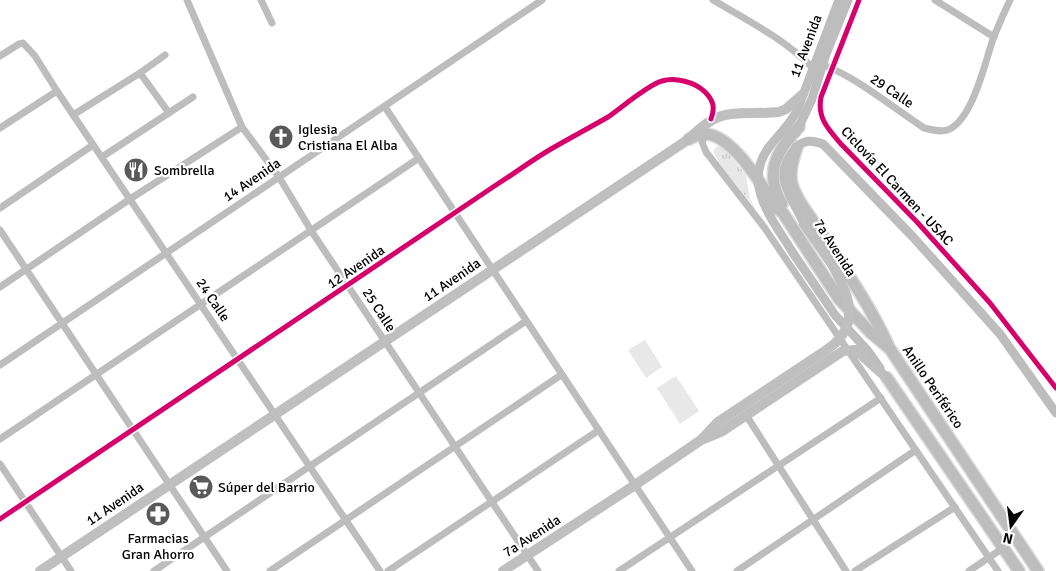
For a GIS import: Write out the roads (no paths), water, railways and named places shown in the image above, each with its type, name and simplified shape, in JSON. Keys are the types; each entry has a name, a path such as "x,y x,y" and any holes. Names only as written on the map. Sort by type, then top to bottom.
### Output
{"main road":[{"name":"11 Avenida","path":"40,571 689,139 701,126 711,119 731,112 779,112 786,109 803,94"},
{"path":"783,213 783,207 774,189 773,172 786,142 799,127"},
{"path":"689,139 706,134"},
{"name":"Anillo Periférico","path":"706,134 715,136 729,145 743,160 776,208 783,213 839,299 871,333 890,348 1038,571"},
{"path":"797,147 790,171 794,191 862,294 890,348"},
{"name":"7a Avenida","path":"503,571 701,440 718,422 838,342 844,334 850,308 848,296 833,266 804,224"},
{"path":"849,350 855,350 887,378 1019,571"},
{"name":"7a Avenida","path":"701,440 721,432 838,354 849,350"}],"street":[{"name":"25 Calle","path":"188,0 242,127 279,177 312,232 384,342 538,571"},
{"path":"262,0 272,23"},
{"name":"14 Avenida","path":"0,365 385,107 422,79 542,0"},
{"path":"713,0 778,38 797,52 813,68"},
{"name":"11 Avenida","path":"803,94 838,0"},
{"name":"11 Avenida","path":"799,127 812,99 848,0"},
{"path":"935,0 994,37 1010,0"},
{"name":"29 Calle","path":"823,66 856,83 924,128 935,131 949,130 962,120 969,107 994,37"},
{"name":"24 Calle","path":"0,56 23,43 35,56 380,571"},
{"path":"73,115 165,55"},
{"path":"140,73 169,114"},
{"name":"12 Avenida","path":"0,519 549,150 608,117 659,81 670,79 691,83 702,89 711,98 713,103 714,112 711,119"},
{"path":"0,128 57,91"},
{"path":"803,94 797,111 786,130 768,148 761,161 758,180 761,202 835,315 868,351 887,378"},
{"path":"102,158 193,97"},
{"path":"385,107 692,571"},
{"path":"0,287 130,199 242,127"},
{"name":"7a Avenida","path":"799,127 783,159 778,178 780,190 784,198 795,215 804,224"},
{"path":"706,134 702,142 706,152 748,205 849,350 998,571"},
{"path":"804,224 786,190 783,180 790,155 804,141 810,140 823,144 913,237 1000,334 1056,413"},
{"path":"0,208 93,145"},
{"path":"0,439 312,232 419,158"},
{"path":"0,230 227,571"},
{"path":"154,571 526,321"},
{"path":"270,571 347,521 561,375"},
{"path":"619,571 881,398"},
{"path":"746,415 846,571"},
{"path":"388,571 599,430"},
{"path":"737,571 916,450"},
{"path":"0,464 71,571"},
{"path":"855,571 955,507"},
{"path":"969,571 1003,548"}],"place":[{"name":"Iglesia Cristiana El Alba","path":"281,137"},
{"name":"Sombrella","path":"136,170"},
{"name":"Súper del Barrio","path":"201,487"},
{"name":"Farmacias Gran Ahorro","path":"158,514"}]}
